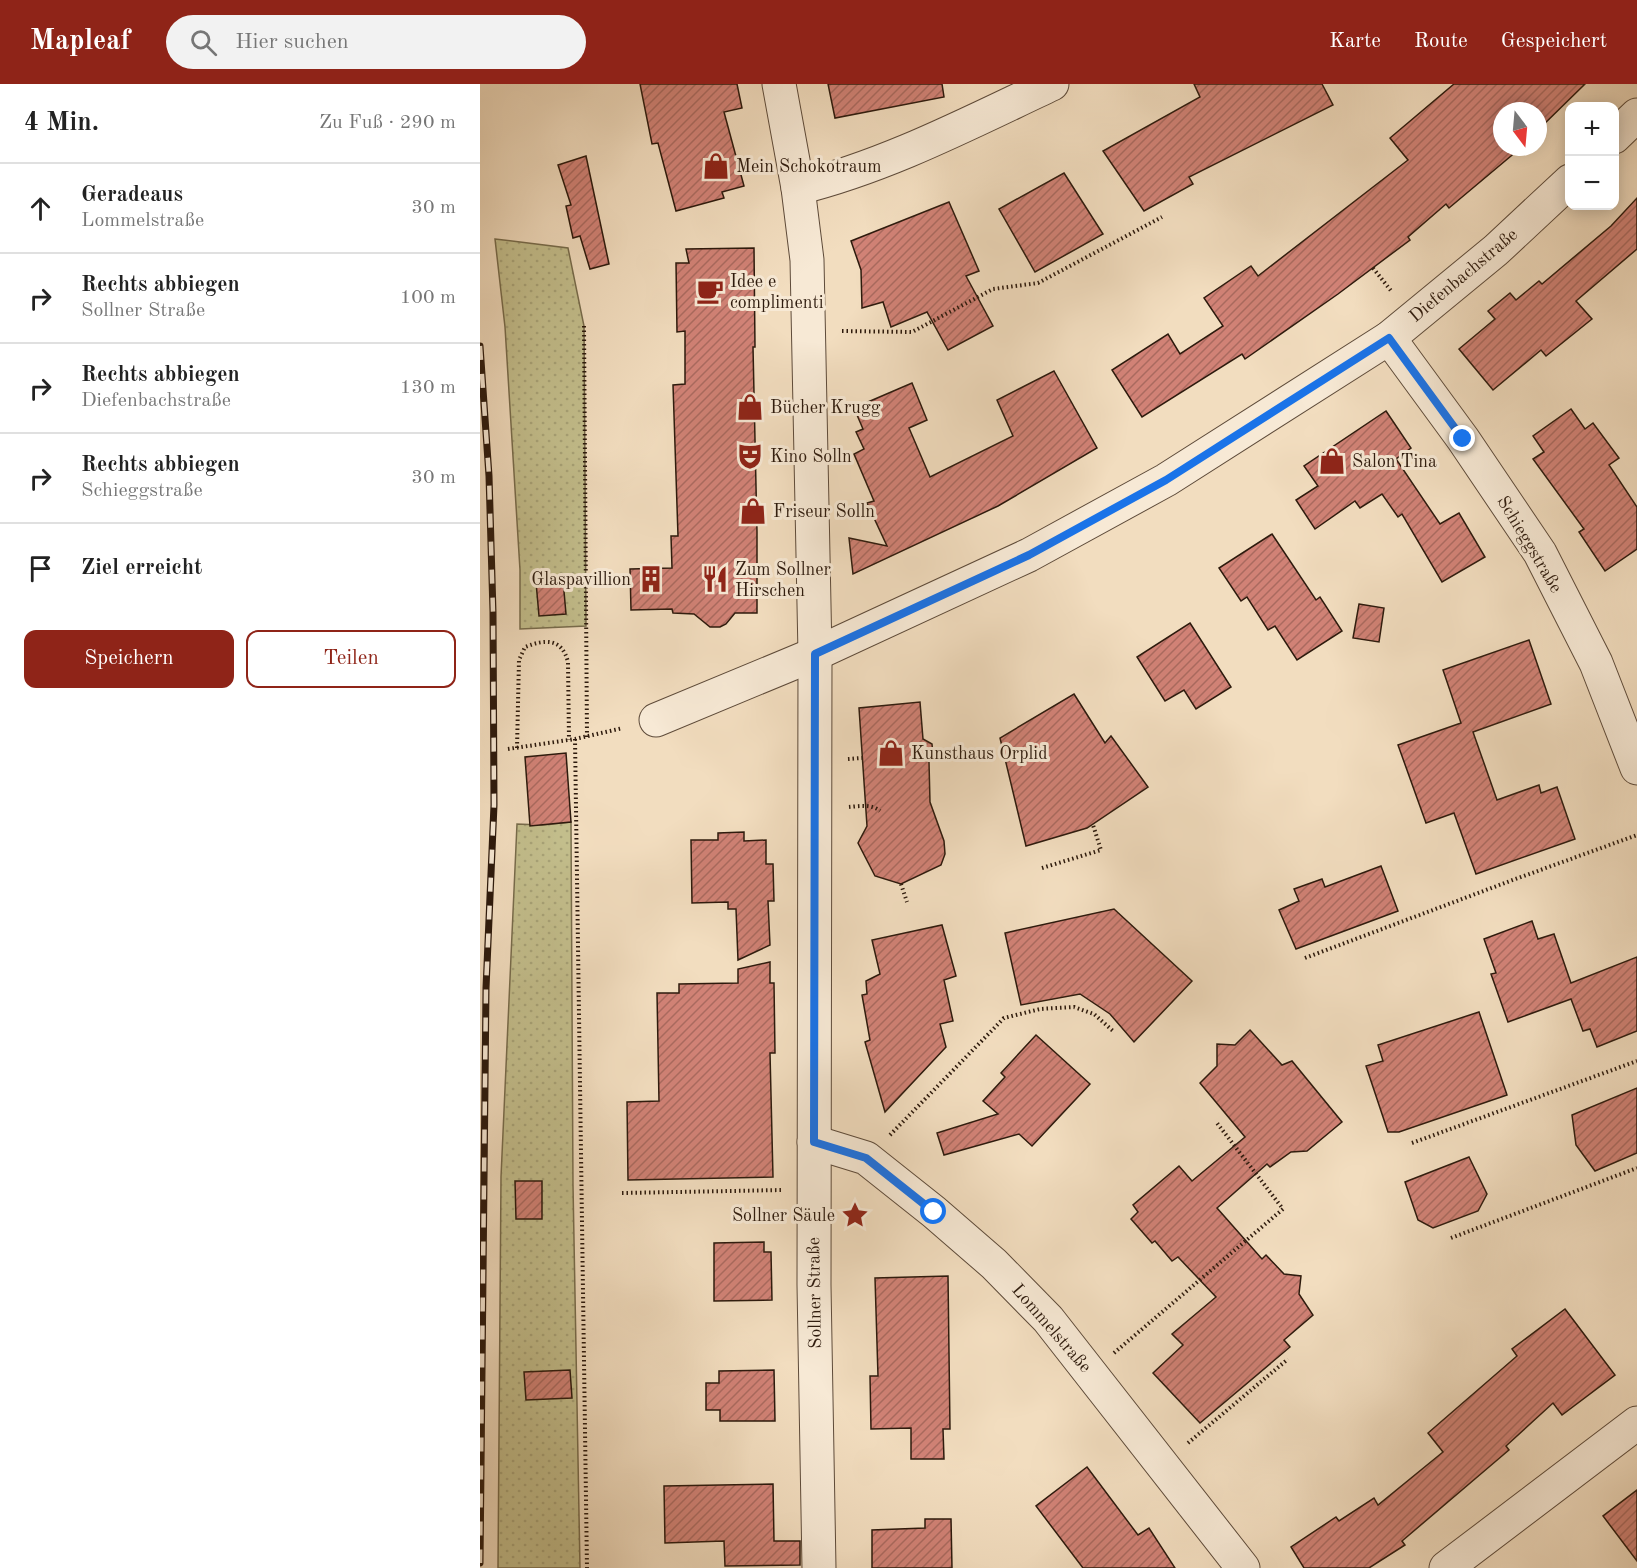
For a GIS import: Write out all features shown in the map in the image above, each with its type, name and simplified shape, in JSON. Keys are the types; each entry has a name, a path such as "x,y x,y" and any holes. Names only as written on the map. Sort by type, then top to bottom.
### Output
{"street":[{"name":"Sollner Straße","path":"779,84 798,188 807,260 815,654 813,1286 819,1568"},
{"path":"798,188 830,180 918,147 1052,84"},
{"path":"1619,132 1637,115"},
{"name":"Diefenbachstraße","path":"656,720 815,654 1029,555 1166,480 1389,338 1496,250 1565,185"},
{"name":"Schieggstraße","path":"1389,338 1463,439 1540,553 1596,663 1636,765"},
{"name":"Lommelstraße","path":"814,1142 866,1158 994,1264 1048,1319 1243,1568"},
{"path":"1446,1568 1637,1423"}],"path":[{"path":"808,330 912,332 993,289 1038,283 1162,217"},
{"path":"1373,268 1388,286"},
{"path":"584,326 586,736"},
{"path":"517,748 519,660 525,647 538,642 549,641 558,644 566,653 569,740"},
{"path":"508,748 575,739 656,720"},
{"path":"575,739 573,805 577,832 587,1568"},
{"path":"869,806 878,808 880,811"},
{"path":"1042,868 1101,850 1092,825"},
{"path":"1305,958 1637,835"},
{"path":"901,884 907,902"},
{"path":"866,1158 1004,1018 1040,1009 1074,1007 1094,1014 1113,1031"},
{"path":"1412,1143 1637,1061"},
{"path":"1091,1373 1282,1209 1217,1123"},
{"path":"1451,1238 1637,1168"},
{"path":"622,1193 814,1189"},
{"path":"1163,1464 1288,1359"}],"shaded area":[{"path":"495,239 568,248 584,326 586,626 520,629 520,570 505,327"},
{"path":"571,822 573,1185 580,1568 498,1568 501,1177 517,824 542,825"}],"building":[{"path":"640,84 737,84 742,108 724,112 744,186 722,192 724,198 676,211 658,143 652,144"},
{"path":"828,84 942,84 944,97 835,118"},
{"path":"1194,84 1322,84 1333,105 1189,177 1193,184 1144,211 1103,151 1200,97"},
{"path":"1454,84 1585,84 1547,121 1547,102 1493,102 1493,156 1511,156 1449,208 1446,204 1408,237 1410,240 1338,294 1245,359 1242,354 1142,417 1112,370 1168,334 1180,354 1223,326 1204,298 1251,266 1258,276 1408,160 1390,138"},
{"path":"586,156 609,264 590,269 580,236 573,238 566,206 571,205 558,165"},
{"path":"1064,173 1103,234 1035,272 999,209"},
{"path":"1637,198 1637,249 1576,301 1592,319 1546,356 1541,350 1493,390 1459,349 1495,319 1488,311 1510,293 1516,300 1539,281 1542,284 1611,226"},
{"path":"949,202 979,271 966,276 993,326 948,350 927,312 891,327 883,302 862,308 861,270 851,241"},
{"path":"754,248 755,347 753,347 757,613 735,613 726,624 720,627 710,627 694,614 673,613 672,609 631,610 630,569 672,568 671,536 678,536 673,385 685,384 685,331 677,332 676,263 689,263 686,249"},
{"path":"1054,371 1097,448 998,506 853,574 849,538 887,546 867,503 874,501 854,454 864,449 856,432 863,429 854,408 912,383 927,420 909,428 930,477 1013,436 997,400"},
{"path":"1571,409 1585,429 1593,423 1619,458 1609,465 1637,507 1637,549 1605,571 1579,532 1584,529 1533,459 1544,452 1533,436"},
{"path":"1386,411 1411,448 1396,459 1440,524 1459,513 1485,557 1442,582 1402,514 1398,517 1382,494 1360,508 1355,501 1315,529 1296,500 1318,486 1304,466"},
{"path":"1272,534 1316,600 1320,597 1342,631 1297,660 1275,626 1268,630 1247,597 1241,601 1219,568"},
{"path":"563,580 566,614 539,616 536,582"},
{"path":"1359,604 1384,608 1379,642 1353,638"},
{"path":"1190,623 1231,687 1196,709 1184,690 1165,701 1137,657"},
{"path":"1529,640 1551,704 1473,732 1497,800 1539,785 1541,793 1557,787 1575,839 1476,874 1454,813 1426,823 1398,745 1461,723 1443,670"},
{"path":"1074,694 1105,743 1111,736 1148,787 1087,828 1026,846 1000,738"},
{"path":"920,702 923,739 932,744 933,755 929,762 930,802 944,841 945,854 941,865 901,884 875,876 858,843 867,826 859,708"},
{"path":"566,753 571,822 530,826 525,757"},
{"path":"744,832 744,841 766,840 766,864 773,864 774,901 768,901 770,945 738,960 736,909 728,909 728,902 692,903 691,840 718,840 718,833"},
{"path":"1381,866 1398,911 1296,949 1279,910 1299,901 1294,889 1322,879 1325,887"},
{"path":"1114,909 1192,981 1134,1042 1110,1014 1080,994 1021,1005 1005,933"},
{"path":"1532,921 1538,939 1554,934 1571,983 1637,957 1637,1031 1597,1047 1590,1029 1583,1031 1571,999 1508,1022 1491,974 1496,973 1484,939"},
{"path":"942,925 956,976 944,980 953,1021 940,1024 946,1047 885,1112 865,1042 870,1040 862,995 867,994 866,981 880,974 872,940"},
{"path":"770,962 770,983 774,983 775,1053 770,1053 773,1177 628,1180 627,1102 659,1101 657,993 679,993 679,984 738,983 738,969"},
{"path":"1479,1012 1507,1095 1399,1132 1388,1132 1366,1066 1383,1061 1378,1045"},
{"path":"1250,1030 1282,1065 1292,1061 1342,1122 1307,1151 1291,1152 1270,1167 1267,1164 1217,1208 1262,1259 1266,1255 1284,1274 1301,1276 1299,1294 1313,1315 1284,1340 1290,1347 1200,1423 1153,1373 1183,1345 1172,1334 1216,1297 1178,1257 1172,1261 1155,1241 1152,1243 1131,1219 1138,1212 1133,1205 1179,1166 1192,1181 1245,1137 1200,1083 1217,1066 1217,1044 1235,1045"},
{"path":"1036,1035 1090,1084 1032,1146 1019,1134 944,1155 937,1133 998,1114 983,1101 1005,1077 1001,1073"},
{"path":"1637,1088 1637,1153 1595,1171 1576,1145 1572,1115"},
{"path":"1469,1157 1487,1194 1478,1211 1433,1228 1418,1220 1405,1182"},
{"path":"515,1181 542,1181 542,1219 516,1219"},
{"path":"764,1242 764,1252 771,1252 772,1300 714,1301 714,1243"},
{"path":"948,1276 950,1429 943,1429 944,1459 911,1459 911,1428 871,1429 870,1376 878,1376 875,1278"},
{"path":"1565,1309 1615,1375 1562,1415 1553,1403 1506,1446 1509,1450 1402,1541 1405,1545 1369,1568 1304,1568 1291,1547 1336,1517 1339,1521 1374,1498 1378,1505 1443,1452 1428,1433 1517,1356 1512,1349"},
{"path":"570,1370 572,1398 526,1400 524,1372"},
{"path":"774,1370 775,1421 720,1421 720,1410 706,1410 706,1383 719,1383 719,1371"},
{"path":"1087,1467 1138,1535 1149,1528 1175,1568 1083,1568 1036,1506"},
{"path":"773,1484 774,1541 800,1541 800,1565 725,1566 724,1541 665,1543 664,1486"},
{"path":"1637,1490 1637,1561 1603,1516"},
{"path":"925,1519 951,1519 952,1568 872,1568 872,1530 925,1528"}],"railway":[{"path":"480,346 489,476 493,612 494,805 486,988 480,1563"}],"place":[{"name":"Mein Schokotraum","path":"716,166"},
{"name":"Idee e complimenti","path":"710,291"},
{"name":"Bücher Krugg","path":"750,407"},
{"name":"Kino Solln","path":"750,456"},
{"name":"Salon Tina","path":"1332,461"},
{"name":"Friseur Solln","path":"753,511"},
{"name":"Glaspavillion","path":"651,579"},
{"name":"Zum Sollner Hirschen","path":"715,579"},
{"name":"Kunsthaus Orplid","path":"891,753"},
{"name":"Sollner Säule","path":"855,1215"}],"route":[{"path":"934,1212 866,1158 814,1142 815,654 1029,555 1166,480 1389,338 1463,439"}]}
